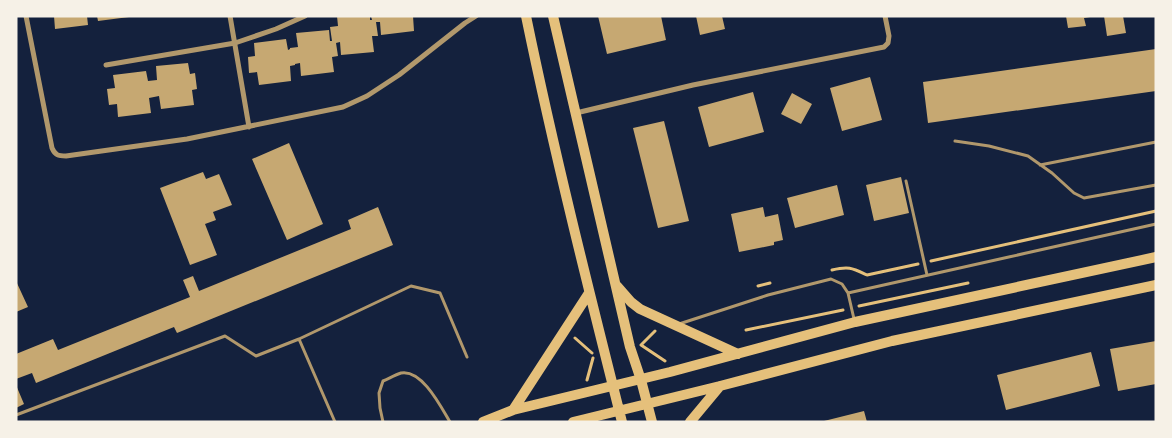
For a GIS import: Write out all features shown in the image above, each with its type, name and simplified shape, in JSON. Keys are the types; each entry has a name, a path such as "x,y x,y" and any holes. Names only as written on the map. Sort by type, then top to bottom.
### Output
{"main road":[{"path":"526,16 538,75 622,422"},
{"path":"553,16 630,348 652,422"},
{"path":"483,422 513,410 640,380 854,322 1156,257"},
{"path":"616,285 640,309 738,354"},
{"path":"573,422 892,341 1156,285"},
{"path":"513,410 590,293"},
{"path":"690,422 720,386"}],"street":[{"path":"26,16 52,148 58,156 187,139 343,106 367,96 399,75 476,16"},
{"path":"230,16 249,127"},
{"path":"106,65 235,43 276,29 305,16"},
{"path":"576,112 693,85 884,47 888,43 889,36 885,16"}],"lane":[{"path":"955,141 989,146 1028,156 1074,193 1084,198 1156,184"},
{"path":"1040,164 1156,142"},
{"path":"906,181 927,275"},
{"path":"848,293 1156,224"},
{"path":"676,325 768,295 830,279 842,284 848,293 854,322"},
{"path":"16,416 224,336 256,356 299,339 410,286 440,293 467,356"},
{"path":"299,339 336,422"},
{"path":"383,422 379,394 382,381 402,373 412,374 425,384 450,422"}],"path":[{"path":"827,271 845,267 867,275 1156,211"},
{"path":"746,330 975,281"},
{"path":"758,286 775,282"},
{"path":"655,331 642,345 668,363"},
{"path":"576,338 594,355 587,380"}],"building":[{"path":"54,16 87,16 88,25 55,29"},
{"path":"97,16 129,16 129,17 98,21"},
{"path":"337,16 370,16 370,20 372,20 371,16 413,16 414,31 381,35 380,22 376,22 378,36 372,36 374,52 341,55 340,42 336,43 338,56 332,57 334,72 301,76 300,63 290,66 291,81 259,85 257,72 249,73 248,57 255,56 254,43 286,39 288,50 298,47 296,33 329,30 330,41 332,41 330,27 338,26"},
{"path":"598,16 661,16 666,40 607,54"},
{"path":"696,16 722,16 725,29 700,35"},
{"path":"1066,16 1090,17 1084,18 1086,26 1068,28"},
{"path":"1104,16 1123,16 1126,33 1107,36"},
{"path":"1156,49 1156,91 928,123 923,82"},
{"path":"188,63 190,74 195,73 197,89 192,90 194,105 161,109 159,96 149,98 151,113 118,117 117,104 109,105 107,89 115,88 113,75 146,71 148,81 157,80 156,66"},
{"path":"870,77 882,120 842,131 830,88"},
{"path":"753,92 764,132 709,147 698,107"},
{"path":"792,93 812,104 801,124 781,114"},
{"path":"664,121 689,221 658,228 633,128"},
{"path":"289,143 323,224 287,240 252,159"},
{"path":"203,172 206,179 219,174 232,205 213,212 216,220 205,224 217,255 190,265 160,188"},
{"path":"901,177 909,213 874,221 866,185"},
{"path":"837,185 844,215 795,228 787,198"},
{"path":"378,207 393,245 177,333 174,327 36,383 32,373 16,379 16,354 53,339 58,350 190,297 183,280 193,276 199,291 351,229 348,220"},
{"path":"763,207 765,217 778,214 783,240 774,242 774,245 739,252 731,214"},
{"path":"16,281 28,307 16,312"},
{"path":"1156,341 1156,384 1118,391 1110,349"},
{"path":"1091,352 1100,386 1006,410 997,375"},
{"path":"16,385 24,404 16,408"},
{"path":"864,411 867,422 824,422 824,421"}]}
